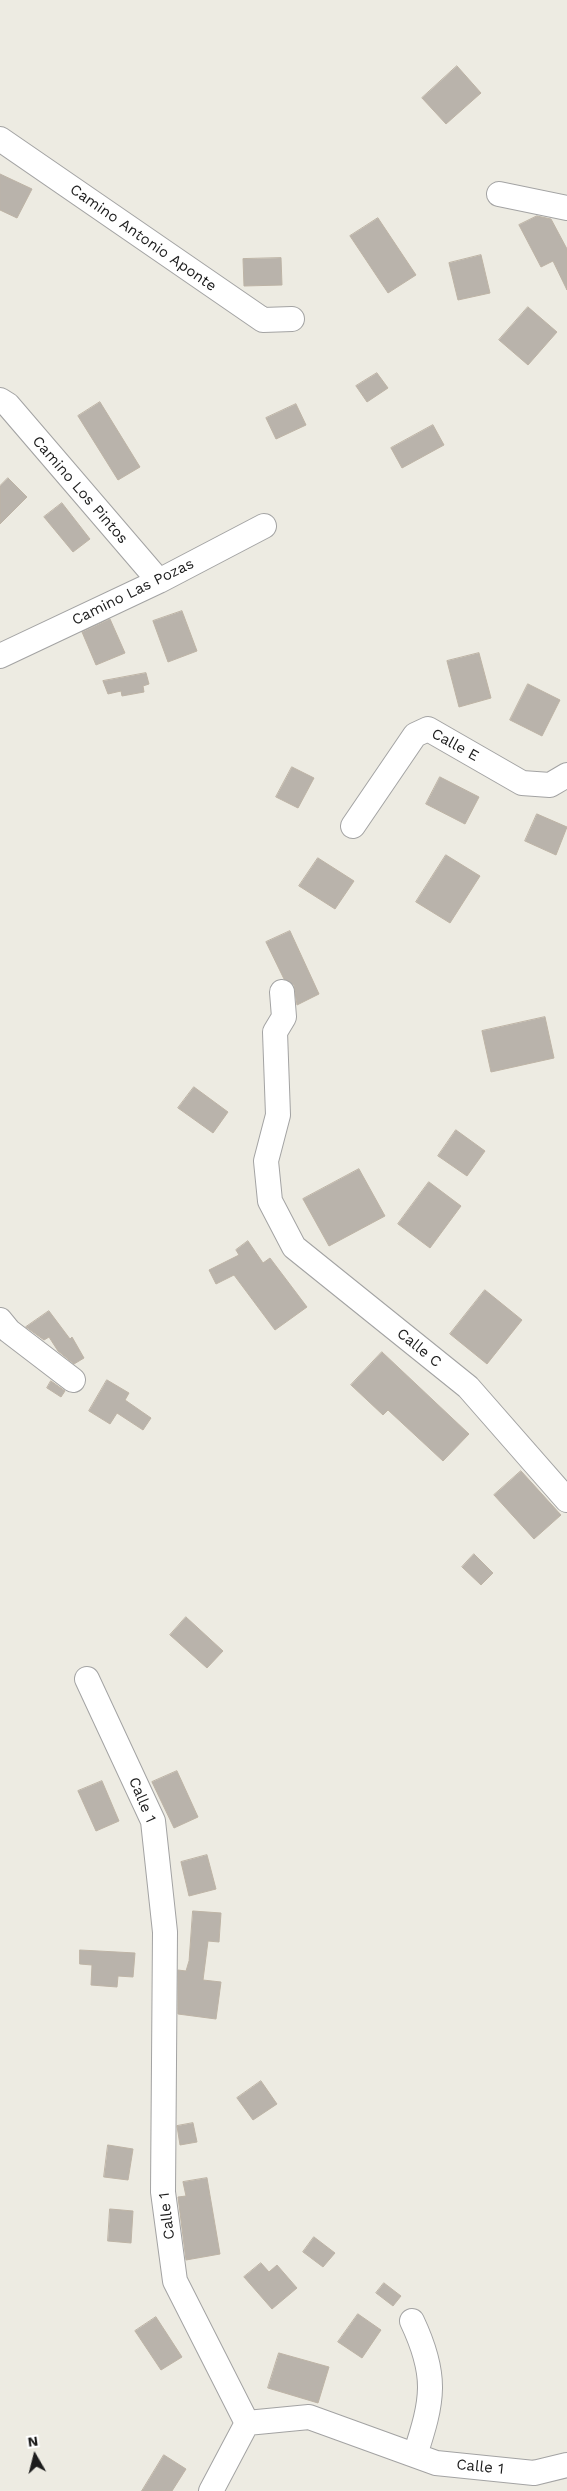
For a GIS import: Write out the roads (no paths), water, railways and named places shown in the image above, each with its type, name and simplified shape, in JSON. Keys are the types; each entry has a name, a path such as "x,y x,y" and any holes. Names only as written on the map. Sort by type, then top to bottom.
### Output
{"street":[{"name":"Camino Antonio Aponte","path":"0,139 263,320 292,319"},
{"path":"498,194 567,208"},
{"name":"Camino Los Pintos","path":"0,400 8,405 159,581"},
{"name":"Camino Las Pozas","path":"0,656 159,581 264,526"},
{"name":"Calle E","path":"353,826 415,735 428,729 522,783 550,785 567,775"},
{"name":"Calle C","path":"282,992 284,1018 275,1032 278,1115 266,1161 270,1201 294,1247 468,1387 567,1500"},
{"path":"0,1320 9,1332 73,1380"},
{"name":"Calle 1","path":"87,1679 153,1821 165,1932 163,2192 175,2281 247,2423 309,2417 436,2462 534,2473 567,2465"},
{"path":"412,2322 429,2365 431,2400 415,2455"},
{"path":"211,2491 247,2423"}]}
